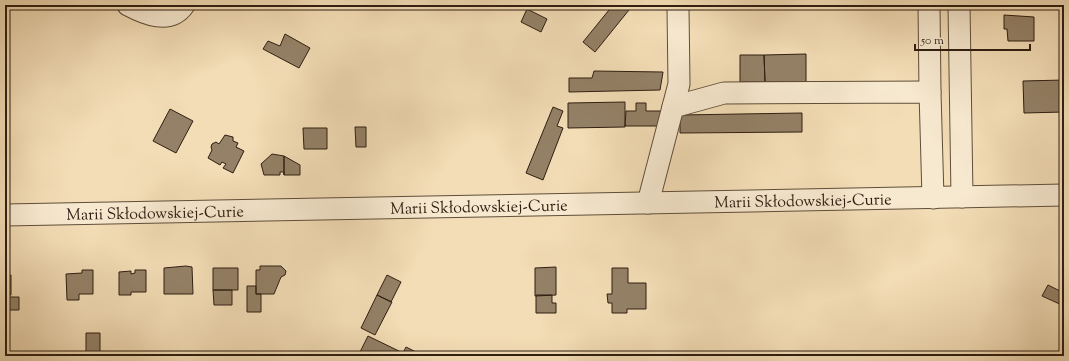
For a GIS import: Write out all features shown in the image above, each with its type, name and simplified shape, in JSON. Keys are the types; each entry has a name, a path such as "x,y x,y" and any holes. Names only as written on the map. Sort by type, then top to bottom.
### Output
{"street":[{"path":"128,5 153,16 170,16 184,5"},
{"path":"929,5 930,92 949,197"},
{"path":"949,197 959,5"},
{"path":"648,203 679,84 678,8"},
{"path":"673,107 724,93 930,92"},
{"name":"Marii Skłodowskiej-Curie","path":"5,215 1064,195"}],"building":[{"path":"613,5 633,5 595,52 583,42"},
{"path":"527,9 547,19 541,32 521,22"},
{"path":"1004,15 1034,17 1034,41 1008,41 1007,29 1004,29"},
{"path":"285,34 310,48 299,68 263,49 268,41 280,46"},
{"path":"806,54 806,82 765,82 764,55"},
{"path":"740,55 764,55 765,82 740,82"},
{"path":"594,71 663,72 660,90 569,92 569,78 592,78"},
{"path":"1064,80 1064,112 1024,113 1023,81"},
{"path":"625,102 625,127 568,128 568,103"},
{"path":"636,103 646,103 646,111 661,111 662,126 625,126 626,111 636,111"},
{"path":"553,107 563,111 557,126 563,128 543,180 526,173"},
{"path":"170,109 193,121 176,153 153,141"},
{"path":"802,113 802,132 680,133 680,115"},
{"path":"355,127 366,127 366,147 356,147"},
{"path":"303,128 327,128 327,149 304,149"},
{"path":"225,135 233,137 233,141 238,143 236,147 244,151 233,173 223,168 226,164 222,162 220,165 208,158 212,150 212,144 216,142 219,144"},
{"path":"272,154 284,156 284,172 280,172 280,175 264,175 261,164"},
{"path":"284,156 300,165 300,175 284,175"},
{"path":"186,266 192,267 193,294 164,294 164,268"},
{"path":"260,266 281,266 286,271 285,275 281,277 274,294 256,294 256,270 260,270"},
{"path":"556,267 556,295 535,296 535,268"},
{"path":"213,268 238,268 238,290 213,290"},
{"path":"612,268 628,268 628,283 646,283 646,309 627,309 627,313 612,313 612,303 608,303 607,294 612,294"},
{"path":"82,270 93,270 93,294 79,294 79,300 67,300 66,274 82,273"},
{"path":"135,270 146,270 146,292 131,292 131,295 119,295 119,272 131,271 131,274 135,273"},
{"path":"11,275 11,295 5,295 5,276"},
{"path":"387,275 401,282 391,302 377,295"},
{"path":"1048,285 1064,293 1064,306 1042,296"},
{"path":"247,286 256,286 256,294 261,294 261,312 247,312"},
{"path":"213,290 232,290 232,305 214,305"},
{"path":"377,295 392,302 375,335 361,328"},
{"path":"536,295 552,295 552,303 556,303 556,313 536,313"},
{"path":"7,297 19,297 19,310 7,310"},
{"path":"86,333 100,333 100,356 86,356"},
{"path":"368,336 403,353 406,347 418,353 416,356 364,356 359,354"}]}
